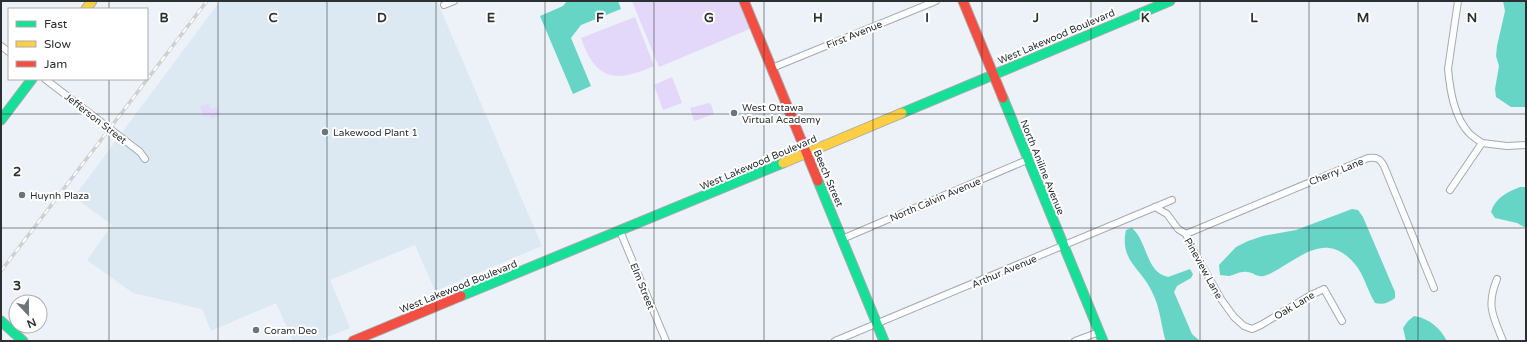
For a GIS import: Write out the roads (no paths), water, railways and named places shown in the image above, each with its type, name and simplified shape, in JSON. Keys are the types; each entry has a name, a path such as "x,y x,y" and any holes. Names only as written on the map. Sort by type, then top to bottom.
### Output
{"street":[{"path":"444,5 454,1"},
{"name":"Beech Street","path":"744,1 884,341"},
{"name":"First Avenue","path":"772,68 936,1"},
{"name":"North Aniline Avenue","path":"963,1 1101,337"},
{"name":"West Lakewood Boulevard","path":"353,341 806,154 993,74 1170,1"},
{"path":"1458,1 1448,69 1450,86 1459,120 1469,134 1482,144 1507,146 1526,145"},
{"path":"1,120 31,80"},
{"name":"Jefferson Street","path":"46,80 140,152 145,159"},
{"path":"1450,190 1482,144"},
{"name":"Cherry Lane","path":"1186,234 1368,158 1376,157 1382,160 1434,288"},
{"name":"North Calvin Avenue","path":"842,238 1028,160"},
{"name":"Arthur Avenue","path":"835,341 1172,200"},
{"name":"Pineview Lane","path":"1156,207 1167,214 1178,229 1186,234 1193,250 1234,317 1244,326 1252,329"},
{"name":"Elm Street","path":"620,231 666,341"},
{"path":"1497,279 1491,297 1491,304 1494,318 1503,341"},
{"name":"Oak Lane","path":"1252,329 1324,289 1342,321"},
{"path":"1,321 23,341"},
{"path":"1075,341 1101,337"}],"railway":[{"path":"148,78 207,1"},
{"path":"1,271 147,80"}],"place":[{"name":"West Ottawa Virtual Academy","path":"734,113"},
{"name":"Lakewood Plant 1","path":"325,132"},
{"name":"Huynh Plaza","path":"22,195"},
{"name":"Coram Deo","path":"256,330"}]}
